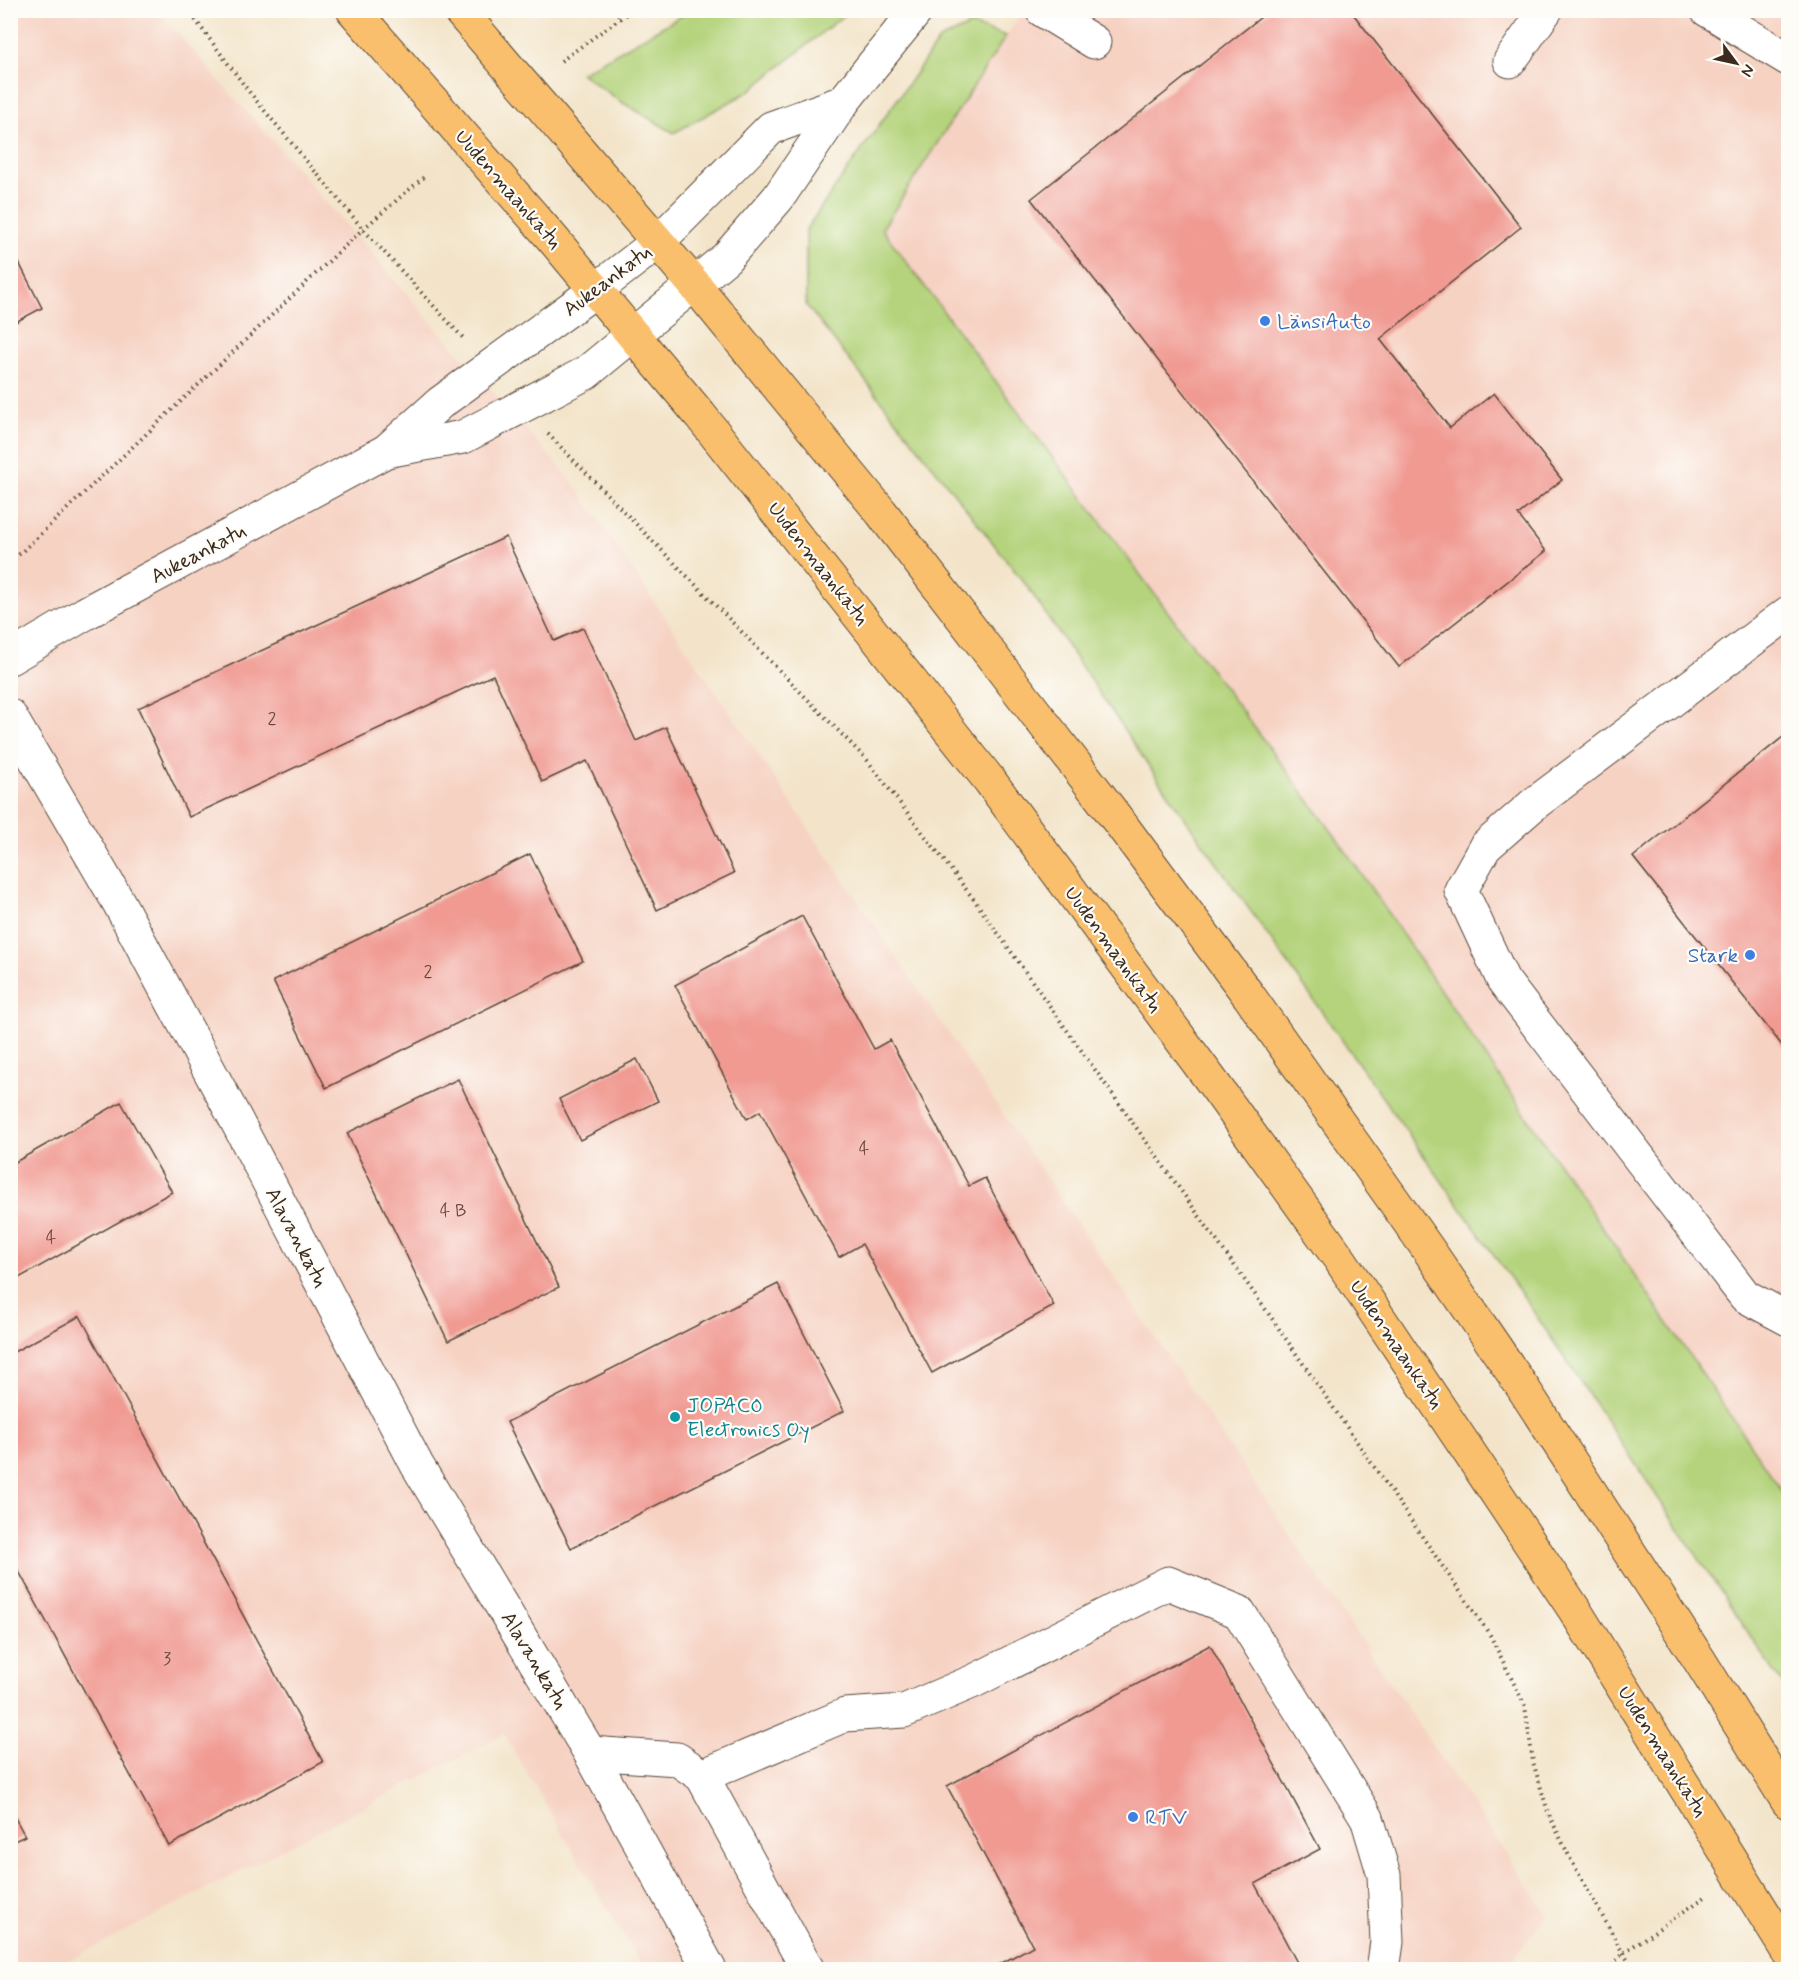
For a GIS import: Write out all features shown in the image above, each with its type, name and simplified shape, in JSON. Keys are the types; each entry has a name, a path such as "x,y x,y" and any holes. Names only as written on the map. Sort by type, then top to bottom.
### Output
{"main road":[{"name":"Uudenmaankatu","path":"353,10 596,290 788,524 990,781 1339,1258 1574,1609 1788,1952"},
{"path":"459,10 694,284 881,512 1101,797 1249,996 1523,1388 1700,1661 1788,1802"}],"street":[{"name":"Aukeankatu","path":"386,451 463,437 586,373 726,258 778,198 843,102 917,10"},
{"path":"1042,10 1094,42"},
{"path":"1510,61 1546,10"},
{"path":"1707,10 1788,59"},
{"name":"Aukeankatu","path":"10,658 86,613 386,451 440,403 658,242 771,128 843,102"},
{"path":"1788,613 1534,804 1485,847 1461,890 1503,980 1745,1296 1788,1319"},
{"name":"Alavankatu","path":"10,716 124,914 236,1118 417,1465 590,1753 710,1970"},
{"path":"702,1776 845,1715 904,1711 974,1681 1168,1583 1239,1612 1367,1818 1384,1875 1387,1942 1383,1970"},
{"path":"590,1753 677,1759 702,1776 808,1970"}],"path":[{"path":"188,10 250,93 363,229 468,343"},
{"path":"613,10 622,17"},
{"path":"561,61 632,10"},
{"path":"10,563 363,229 424,177"},
{"path":"548,433 867,760 975,900 1231,1261 1490,1635 1525,1706 1533,1762 1549,1815 1571,1860 1634,1970"},
{"path":"1608,1970 1623,1953 1716,1889"}],"shaded area":[{"path":"11,11 158,11 575,485 1548,1915 1504,1969 643,1969 504,1734 53,1969 11,1970"},
{"path":"1022,11 1788,11 1788,1500 1336,837 882,229"}],"green space":[{"path":"690,11 849,11 748,92 674,133 620,101 581,73"},
{"path":"971,25 1006,36 882,229 1336,837 1788,1500 1788,1692 1525,1299 1165,790 1026,585 806,305 806,229 939,40"}],"building":[{"name":"LänsiAuto","path":"1270,10 1350,10 1521,227 1380,339 1450,428 1494,393 1562,480 1518,515 1546,551 1399,667 1031,199"},
{"path":"10,245 42,308 10,325"},
{"path":"506,537 554,641 583,628 636,741 666,727 734,873 657,910 587,761 542,782 493,675 189,817 138,708"},
{"name":"Stark","path":"1788,733 1788,1053 1633,857"},
{"path":"530,854 583,961 326,1088 273,981"},
{"path":"802,916 874,1049 890,1040 969,1186 985,1178 1054,1306 932,1373 862,1244 839,1257 760,1111 747,1119 675,985"},
{"path":"637,1059 658,1101 580,1140 559,1099"},
{"path":"458,1079 559,1287 448,1341 347,1133"},
{"path":"121,1102 172,1192 10,1283 10,1165"},
{"name":"JOPACO Electronics Oy","path":"778,1284 844,1411 571,1548 507,1422"},
{"path":"80,1316 323,1762 169,1846 10,1555 10,1354"},
{"name":"RTV","path":"1210,1645 1320,1849 1255,1884 1301,1970 989,1970 1033,1946 947,1786"},
{"path":"10,1809 25,1836 10,1843"}],"place":[{"name":"LänsiAuto","path":"1265,321"},
{"name":"Stark","path":"1750,955"},
{"name":"JOPACO Electronics Oy","path":"675,1417"},
{"name":"RTV","path":"1133,1817"}]}
